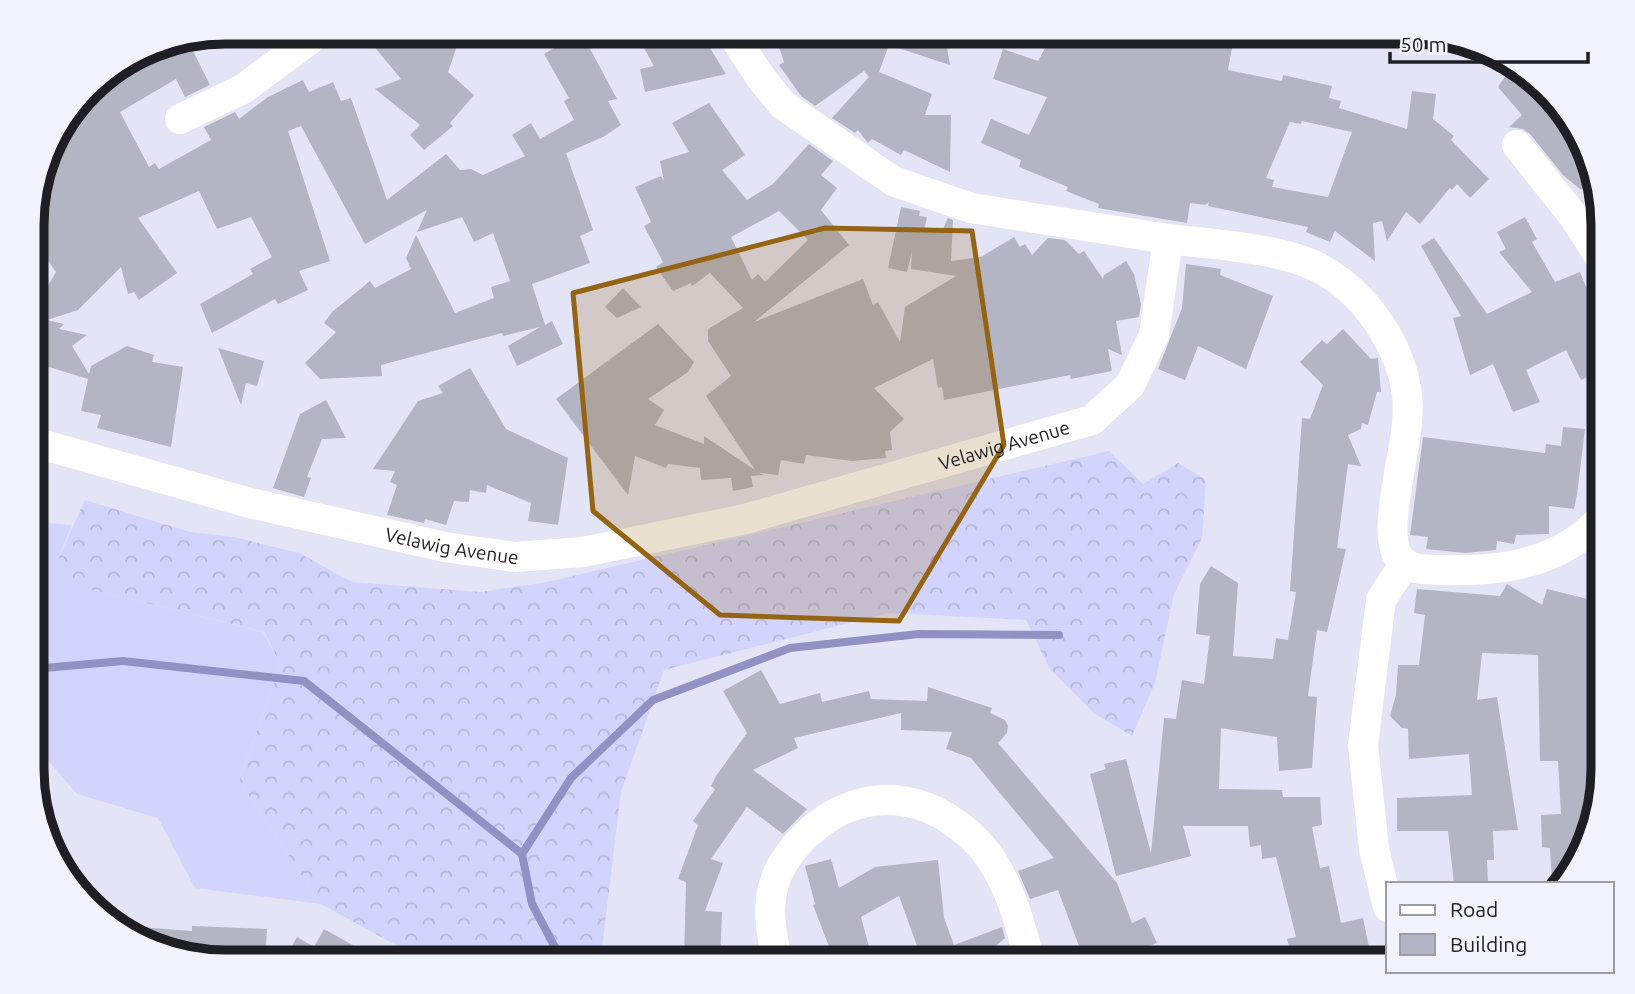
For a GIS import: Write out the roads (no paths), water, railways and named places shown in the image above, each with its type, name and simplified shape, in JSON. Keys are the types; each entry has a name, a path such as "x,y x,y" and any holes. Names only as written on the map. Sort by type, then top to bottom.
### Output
{"street":[{"path":"180,119 243,89 304,44"},
{"path":"742,44 761,78 783,105 893,181 971,208 1168,239 1253,249 1319,267 1353,292 1380,324 1401,367 1407,396 1406,431 1392,524 1398,556 1405,564 1416,569 1478,571 1526,564 1559,551 1591,530"},
{"path":"1517,145 1575,218 1591,243"},
{"name":"Velawig Avenue","path":"44,445 250,503 445,547 515,557 583,552 745,519 1092,420 1130,385 1154,335 1168,239"},
{"path":"1386,899 1374,849 1363,745 1381,600 1405,564"},
{"path":"775,950 770,925 770,902 776,877 791,850 820,823 843,809 869,800 904,800 934,810 960,826 981,846 1000,873 1026,950"}],"waterway":[{"path":"44,668 123,661 304,681 522,854 571,778 653,700 790,648 919,634 1059,635"},
{"path":"522,854 532,904 557,950"}]}
